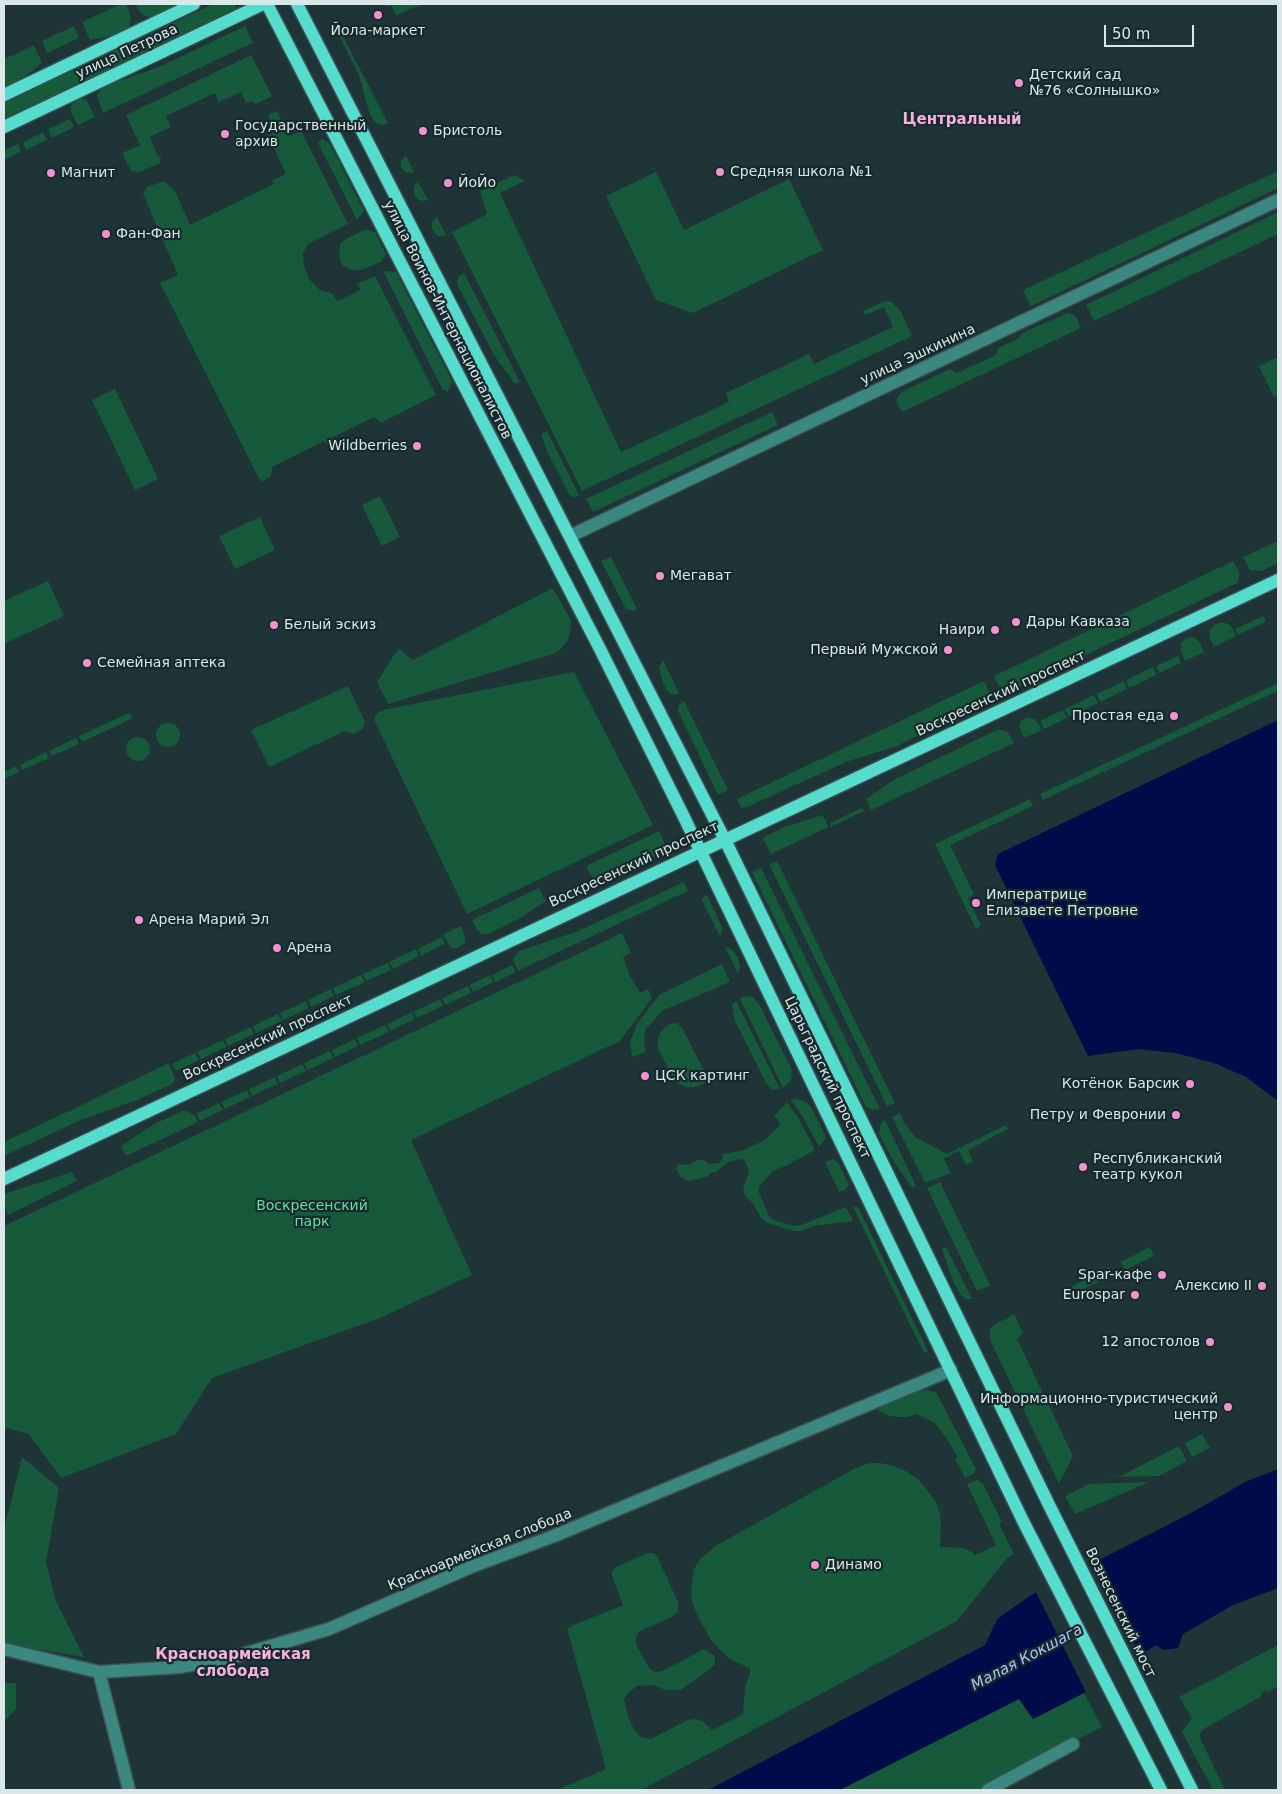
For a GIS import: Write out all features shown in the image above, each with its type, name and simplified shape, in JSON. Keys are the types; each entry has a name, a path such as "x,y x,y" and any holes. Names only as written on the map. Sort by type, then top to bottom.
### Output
{"main road":[{"name":"улица Петрова","path":"4,95 194,4"},
{"name":"улица Петрова","path":"4,126 263,4"},
{"name":"улица Воинов-Интернационалистов","path":"267,4 600,650"},
{"name":"улица Воинов-Интернационалистов","path":"297,4 622,638"},
{"name":"Воскресенский проспект","path":"4,1179 1278,580"},
{"name":"Царьградский проспект","path":"622,638 725,840 1050,1507"},
{"name":"Царьградский проспект","path":"600,650 701,851 1023,1521 1161,1790"},
{"name":"Вознесенский мост","path":"1050,1507 1192,1790"}],"street":[{"name":"улица Эшкинина","path":"570,536 1278,200"},
{"name":"Красноармейская слобода","path":"4,1649 98,1672 140,1671 193,1665 238,1656 329,1629 471,1568 563,1532 951,1370"},
{"path":"98,1672 130,1790"},
{"path":"988,1790 1074,1744"}],"green space":[{"path":"121,4 126,4 131,16 129,27 117,35 90,40 82,22"},
{"path":"135,4 182,4 154,17 150,17 142,15"},
{"path":"213,4 234,4 237,8 4,119 4,103"},
{"path":"385,4 423,4 396,15 391,5 386,7"},
{"path":"336,23 388,123 384,125 374,121 369,112 359,75 333,24"},
{"path":"74,26 79,38 47,53 42,41"},
{"path":"245,26 253,43 103,113 97,96 102,87 159,67"},
{"path":"34,45 42,63 20,80 4,88 4,59"},
{"path":"251,55 272,96 256,104 251,101 246,103 241,92 219,102 215,93 166,116 171,127 150,137 158,157 161,156 160,163 140,172 131,171 122,153 140,145 126,115"},
{"path":"82,98 87,101 95,117 78,125 71,112 71,106 73,101"},
{"path":"277,111 289,136 301,131 348,224 308,244 303,254 304,266 309,279 320,290 333,294 337,301 361,290 357,284 375,276 436,395 381,423 374,417 333,437 334,446 330,448 324,441 272,467 271,476 261,482 160,283 178,275 143,194 147,187 164,181 175,191 190,225 274,184 272,181 286,174 264,127 269,120 269,115"},
{"path":"70,119 74,127 52,138 48,129"},
{"path":"43,132 47,140 26,150 23,142"},
{"path":"322,139 330,144 364,211 357,220 318,143"},
{"path":"18,144 21,152 4,160 4,150"},
{"path":"406,156 414,172 405,172 401,167 401,161"},
{"path":"1278,171 1278,188 1031,306 1023,290"},
{"path":"656,172 684,230 789,179 823,250 693,313 656,300 606,196"},
{"path":"515,175 525,181 500,193 621,452 729,402 726,393 809,354 814,364 893,327 884,307 865,315 863,311 885,301 892,302 901,312 912,336 582,491 452,232 487,214 480,191"},
{"path":"418,182 428,200 418,200 414,194 414,186"},
{"path":"1278,212 1278,234 1094,321 1086,305"},
{"path":"437,217 446,235 437,236 432,229 432,221"},
{"path":"366,229 375,232 386,254 381,262 361,270 351,270 342,265 339,256 340,244"},
{"path":"383,271 396,272 452,381 448,392 443,390"},
{"path":"464,273 520,382 515,384 494,355 457,284 458,277"},
{"path":"1068,313 1075,315 1081,328 902,412 899,407 896,400 901,392 950,369 957,373 996,355 998,348 1018,339 1022,333"},
{"path":"1278,357 1278,395 1274,397 1259,366"},
{"path":"115,389 158,479 135,490 92,400"},
{"path":"772,412 778,425 593,512 586,499"},
{"path":"547,431 579,495 574,498 569,494 547,451 541,434"},
{"path":"380,496 400,537 382,546 362,505"},
{"path":"260,517 275,550 235,569 219,536"},
{"path":"1278,541 1278,563 1261,571 1250,570 1243,557"},
{"path":"611,557 637,609 633,611 626,609 601,561"},
{"path":"1233,561 1240,574 1237,583 1012,690 1005,691 999,686 994,676"},
{"path":"48,581 64,616 4,644 4,601"},
{"path":"553,588 571,620 570,633 561,649 553,654 388,704 377,682 399,649 413,660"},
{"path":"1263,616 1266,622 1238,635 1235,629"},
{"path":"1221,622 1231,626 1236,636 1214,647 1209,636 1210,630 1214,625"},
{"path":"1192,637 1199,641 1204,652 1185,661 1181,651 1181,644 1186,638"},
{"path":"1178,656 1181,663 1159,673 1156,666"},
{"path":"663,660 679,693 677,694 671,694 667,691 663,683 659,668"},
{"path":"1153,667 1156,675 1129,688 1126,680"},
{"path":"574,672 653,825 467,914 375,722 375,717 378,712 383,710"},
{"path":"984,681 990,693 988,701 897,746 846,762 741,808 737,799"},
{"path":"1124,681 1127,689 1100,702 1097,694"},
{"path":"1278,683 1278,691 1043,800 1040,794"},
{"path":"348,686 365,722 362,730 353,734 345,731 269,767 251,730"},
{"path":"1094,695 1098,703 1069,717 1065,709"},
{"path":"684,701 728,790 718,795 678,711 679,705"},
{"path":"1063,710 1067,718 1044,729 1040,721"},
{"path":"129,713 132,715 131,719 82,742 79,736"},
{"path":"1028,717 1035,719 1042,730 1024,738 1019,726 1022,720"},
{"path":"168,723 177,726 180,735 177,744 168,747 159,744 156,735 159,726"},
{"path":"997,730 1008,732 1014,743 871,810 866,799 895,779"},
{"path":"138,737 147,740 150,749 147,758 138,761 129,758 126,749 129,740"},
{"path":"76,738 79,744 52,756 49,751"},
{"path":"46,752 49,758 22,770 20,765"},
{"path":"16,766 19,772 4,779 4,772"},
{"path":"1030,799 1033,806 950,845 974,894 968,898 981,926 976,929 935,844"},
{"path":"862,808 864,811 831,827 830,823"},
{"path":"823,815 828,827 771,854 763,838 787,826"},
{"path":"659,831 668,850 628,869 593,879 586,866"},
{"path":"777,861 895,1103 887,1106 769,864"},
{"path":"761,868 880,1109 873,1110 866,1107 752,872"},
{"path":"684,882 688,891 518,971 513,959 519,951 578,931"},
{"path":"539,888 546,901 517,920 489,934 482,934 477,930 472,920"},
{"path":"707,895 723,929 720,936 701,898"},
{"path":"461,926 465,936 465,943 458,948 451,948 443,934"},
{"name":"Воскресенский парк","path":"622,933 631,953 623,957 630,976 640,993 648,989 652,998 620,1041 411,1140 472,1275 380,1318 212,1378 176,1434 61,1478 29,1434 4,1427 4,1226"},
{"path":"442,937 445,944 421,956 418,949"},
{"path":"725,947 733,950 738,958 740,967 738,974"},
{"path":"416,949 419,956 393,969 389,962"},
{"path":"388,963 391,970 366,981 363,974"},
{"path":"722,964 730,982 662,1011 646,1029 644,1036 645,1052 632,1057 630,1042 637,1024 659,995"},
{"path":"512,965 516,972 495,982 492,975"},
{"path":"361,975 365,982 336,995 333,988"},
{"path":"490,975 493,982 473,992 470,985"},
{"path":"468,986 471,993 445,1005 442,998"},
{"path":"331,989 334,996 311,1007 308,1000"},
{"path":"744,996 753,997 759,1004 792,1070 791,1080 783,1088 740,999"},
{"path":"440,999 443,1006 417,1018 413,1012"},
{"path":"306,1001 309,1008 283,1020 280,1013"},
{"path":"736,1001 780,1089 772,1090 766,1083 734,1019 732,1005"},
{"path":"412,1012 415,1019 390,1031 387,1024"},
{"path":"278,1014 282,1021 256,1033 253,1026"},
{"path":"677,1023 682,1028 709,1080 701,1085 686,1087 679,1084 674,1079 658,1049 658,1038 662,1030 669,1024"},
{"path":"385,1025 389,1032 360,1045 357,1038"},
{"path":"251,1027 254,1034 228,1046 225,1039"},
{"path":"355,1039 358,1046 335,1057 332,1050"},
{"path":"223,1040 226,1047 201,1059 197,1052"},
{"path":"330,1051 333,1058 308,1070 304,1063"},
{"path":"195,1053 199,1060 176,1071 172,1064"},
{"path":"169,1063 175,1079 170,1085 137,1100 81,1120 4,1156 4,1142"},
{"path":"302,1064 306,1071 280,1083 277,1076"},
{"path":"275,1077 278,1084 252,1096 249,1089"},
{"path":"247,1090 250,1097 225,1109 221,1102"},
{"path":"796,1099 806,1102 811,1107 825,1135 825,1139 819,1147 803,1117 791,1100"},
{"path":"787,1102 799,1119 815,1150 773,1171 759,1187 759,1193 770,1218 794,1226 801,1225 846,1207 853,1221 813,1226 801,1231 794,1231 770,1224 762,1219 743,1190 749,1171 745,1161 740,1159 728,1162 707,1177 690,1181 681,1178 676,1168 679,1164 689,1165 698,1160 704,1160 709,1164 719,1163 723,1158 722,1154 741,1151 765,1140 780,1125 774,1116"},
{"path":"219,1103 223,1110 200,1121 196,1114"},
{"path":"182,1111 187,1111 195,1116 198,1122 126,1156 121,1146 154,1124"},
{"path":"900,1113 905,1124 915,1137 947,1154 1006,1125 1008,1129 968,1150 973,1161 966,1165 959,1151 944,1159 951,1173 925,1183 892,1117"},
{"path":"885,1120 916,1186 912,1188 891,1157 879,1134 881,1123"},
{"path":"833,1159 838,1162 849,1185 845,1190 839,1192 825,1162"},
{"path":"72,1172 77,1181 8,1215 4,1206 4,1194"},
{"path":"940,1182 990,1285 977,1291 927,1188"},
{"path":"852,1205 858,1207 928,1351 924,1353"},
{"path":"946,1247 972,1299 961,1296 953,1281 942,1249"},
{"path":"1150,1247 1154,1256 1125,1270 1121,1262"},
{"path":"1109,1268 1113,1275 1074,1294 1070,1287"},
{"path":"1014,1314 1023,1333 1017,1339 1073,1456 1059,1484 990,1340 990,1329"},
{"path":"927,1390 936,1392 976,1469 974,1474 965,1478 955,1459 957,1456 935,1423 916,1414 908,1417 897,1417 879,1411 879,1405 916,1391"},
{"path":"1202,1434 1210,1448 1192,1457 1185,1443"},
{"path":"1179,1446 1187,1461 1159,1476 1100,1477 1121,1476"},
{"path":"22,1457 59,1488 46,1562 56,1601 84,1657 4,1644 4,1529"},
{"path":"869,1463 893,1466 906,1471 919,1480 935,1500 940,1514 940,1547 964,1548 975,1555 996,1545 967,1484 977,1480 983,1484 1002,1522 999,1524 1014,1554 1007,1558 957,1621 641,1790 557,1790 606,1769 567,1628 623,1605 612,1576 612,1571 616,1567 648,1553 653,1553 657,1556 678,1602 678,1611 672,1617 640,1631 636,1637 636,1644 649,1668 654,1672 662,1671 704,1649 714,1655 715,1659 715,1664 711,1668 681,1690 665,1690 654,1685 637,1686 629,1692 624,1699 628,1717 635,1731 642,1738 651,1739 688,1720 695,1719 702,1721 712,1730 743,1714 745,1688 751,1669 730,1659 711,1640 692,1602 691,1591 694,1569 700,1559 717,1545 854,1469"},
{"path":"1149,1482 1075,1514 1065,1496 1089,1484"},
{"path":"1278,1645 1278,1686 1268,1692 1266,1690 1261,1693 1262,1696 1202,1730 1199,1736 1225,1790 1213,1790 1182,1732 1192,1718 1179,1697"},
{"path":"4,1683 16,1683 16,1709 4,1721"},
{"path":"1084,1693 1102,1727 981,1790 840,1790 1019,1699 1033,1719"}],"water":[{"path":"1278,720 1278,1101 1246,1077 1214,1063 1175,1053 1139,1049 1088,1056 995,865 998,854"},
{"name":"Малая Кокшага","path":"1278,1469 1278,1588 1233,1605 1183,1634 1178,1648 1163,1650 1156,1645 1084,1693 1033,1719 1019,1699 840,1790 708,1790 985,1645 997,1619 1031,1595 1193,1512 1245,1482"}],"pier":[{"path":"1092,1561 1141,1657 1087,1694 1035,1590"}],"place":[{"name":"Йола-маркет","path":"378,15"},
{"name":"Детский сад №76 «Солнышко»","path":"1019,83"},
{"name":"Бристоль","path":"423,131"},
{"name":"Государственный архив","path":"225,134"},
{"name":"Средняя школа №1","path":"720,172"},
{"name":"Магнит","path":"51,173"},
{"name":"ЙоЙо","path":"448,183"},
{"name":"Фан-Фан","path":"106,234"},
{"name":"Wildberries","path":"417,446"},
{"name":"Мегават","path":"660,576"},
{"name":"Дары Кавказа","path":"1016,622"},
{"name":"Белый эскиз","path":"274,625"},
{"name":"Наири","path":"995,630"},
{"name":"Первый Мужской","path":"948,650"},
{"name":"Семейная аптека","path":"87,663"},
{"name":"Простая еда","path":"1174,716"},
{"name":"Императрице Елизавете Петровне","path":"976,903"},
{"name":"Арена Марий Эл","path":"139,920"},
{"name":"Арена","path":"277,948"},
{"name":"ЦСК картинг","path":"645,1076"},
{"name":"Котёнок Барсик","path":"1190,1084"},
{"name":"Петру и Февронии","path":"1176,1115"},
{"name":"Республиканский театр кукол","path":"1083,1167"},
{"name":"Spar-кафе","path":"1162,1275"},
{"name":"Алексию II","path":"1262,1286"},
{"name":"Eurospar","path":"1135,1295"},
{"name":"12 апостолов","path":"1210,1342"},
{"name":"Информационно-туристический центр","path":"1228,1407"},
{"name":"Динамо","path":"815,1565"}],"district":[{"name":"Центральный","path":"962,120"},
{"name":"Красноармейская слобода","path":"233,1664"}]}
